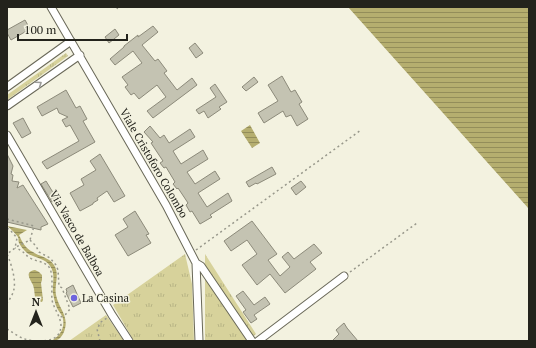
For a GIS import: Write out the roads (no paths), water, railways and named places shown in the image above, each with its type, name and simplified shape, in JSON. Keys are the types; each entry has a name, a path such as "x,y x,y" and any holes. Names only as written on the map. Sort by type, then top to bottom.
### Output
{"street":[{"name":"Viale Cristoforo Colombo","path":"52,7 166,205 196,263 199,341"},
{"path":"7,87 71,41"},
{"path":"7,106 80,55"},
{"name":"Via Vasco de Balboa","path":"7,135 112,315 129,341"},
{"path":"196,263 201,266 252,341"},
{"path":"258,341 344,276"}],"place":[{"name":"La Casina","path":"74,298"}]}
